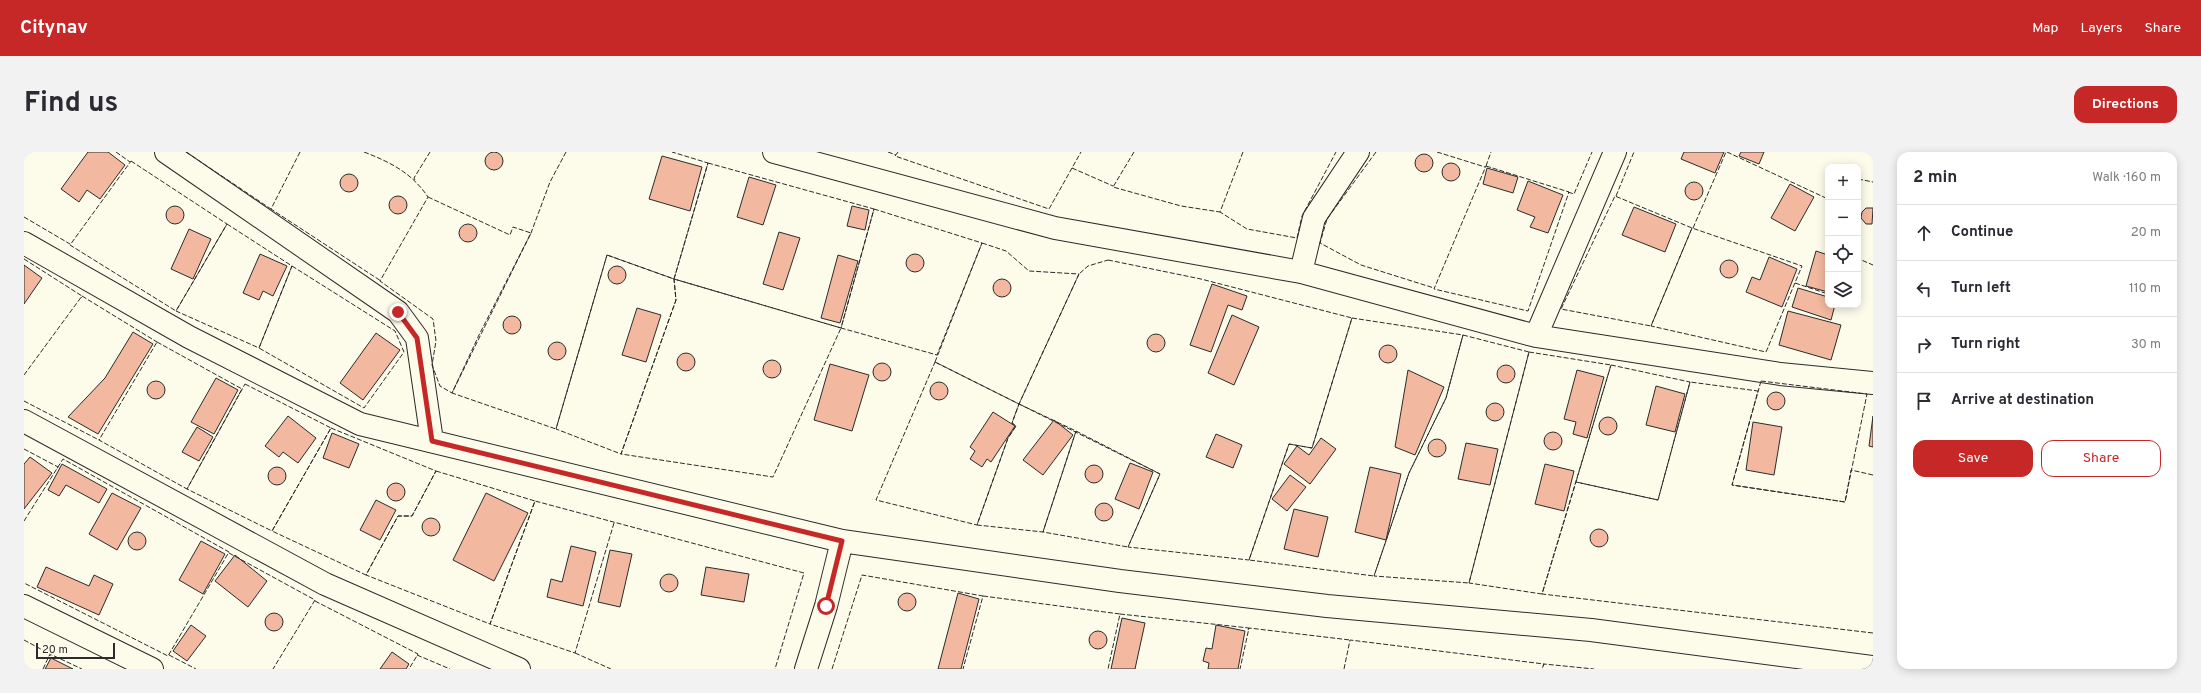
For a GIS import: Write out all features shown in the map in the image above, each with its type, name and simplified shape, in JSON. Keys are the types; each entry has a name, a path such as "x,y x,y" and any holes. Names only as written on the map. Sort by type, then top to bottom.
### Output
{"street":[{"path":"166,152 398,312 417,338 432,441"},
{"path":"774,152 1055,228 1302,272 1536,336 1780,374 1873,384"},
{"path":"1302,272 1314,218 1358,152"},
{"path":"1536,336 1615,152"},
{"path":"24,243 189,337 360,424 842,541 1120,581 1327,606 1591,630 1873,667"},
{"path":"24,421 325,584 519,669"},
{"path":"806,669 826,606 842,541"},
{"path":"24,606 152,669"}],"building":[{"path":"88,152 108,152 125,165 100,199 87,190 79,202 61,189"},
{"path":"494,152 500,155 503,161 500,167 494,170 488,167 485,161 488,155"},
{"path":"1684,152 1724,152 1715,173 1681,159"},
{"path":"1741,152 1764,152 1759,164 1739,156"},
{"path":"1424,154 1430,157 1433,163 1430,169 1424,172 1418,169 1415,163 1418,157"},
{"path":"662,156 702,167 690,211 649,199"},
{"path":"1451,163 1457,166 1460,172 1457,178 1451,181 1445,178 1442,172 1445,166"},
{"path":"1487,168 1518,177 1513,193 1483,184"},
{"path":"349,174 355,177 358,183 355,189 349,192 343,189 340,183 343,177"},
{"path":"749,177 776,185 763,225 737,217"},
{"path":"1528,181 1563,195 1548,233 1530,227 1535,217 1517,210"},
{"path":"1694,182 1700,185 1703,191 1700,197 1694,200 1688,197 1685,191 1688,185"},
{"path":"1790,184 1814,197 1795,231 1771,218"},
{"path":"398,196 404,199 407,205 404,211 398,214 392,211 389,205 392,199"},
{"path":"175,206 181,209 184,215 181,221 175,224 169,221 166,215 169,209"},
{"path":"852,206 869,210 865,230 847,226"},
{"path":"1634,207 1676,224 1665,252 1622,235"},
{"path":"1866,208 1873,208 1872,224 1866,224 1861,218 1862,212"},
{"path":"468,224 474,227 477,233 474,239 468,242 462,239 459,233 462,227"},
{"path":"189,229 211,239 193,279 171,269"},
{"path":"779,232 800,238 783,290 763,284"},
{"path":"1816,251 1825,254 1825,291 1806,286"},
{"path":"260,254 287,266 273,296 263,291 259,300 243,293"},
{"path":"915,254 921,257 924,263 921,269 915,272 909,269 906,263 909,257"},
{"path":"838,255 858,261 840,323 821,318"},
{"path":"1769,257 1797,269 1782,307 1746,292 1752,277 1760,280"},
{"path":"1729,260 1735,263 1738,269 1735,275 1729,278 1723,275 1720,269 1723,263"},
{"path":"24,265 42,278 24,304"},
{"path":"617,266 623,269 626,275 623,281 617,284 611,281 608,275 611,269"},
{"path":"1002,279 1008,282 1011,288 1008,294 1002,297 996,294 993,288 996,282"},
{"path":"1212,284 1247,296 1242,310 1228,305 1211,352 1190,345"},
{"path":"1798,288 1825,296 1825,308 1834,308 1831,320 1792,307"},
{"path":"637,308 661,315 646,362 622,355"},
{"path":"1788,311 1841,325 1831,360 1779,345"},
{"path":"1232,315 1259,327 1234,385 1208,373"},
{"path":"512,316 518,319 521,325 518,331 512,334 506,331 503,325 506,319"},
{"path":"133,332 153,344 98,434 68,417 105,378"},
{"path":"376,333 400,350 363,400 340,383"},
{"path":"1156,334 1162,337 1165,343 1162,349 1156,352 1150,349 1147,343 1150,337"},
{"path":"557,342 563,345 566,351 563,357 557,360 551,357 548,351 551,345"},
{"path":"1388,345 1394,348 1397,354 1394,360 1388,363 1382,360 1379,354 1382,348"},
{"path":"686,353 692,356 695,362 692,368 686,371 680,368 677,362 680,356"},
{"path":"772,360 778,363 781,369 778,375 772,378 766,375 763,369 766,363"},
{"path":"882,363 888,366 891,372 888,378 882,381 876,378 873,372 876,366"},
{"path":"830,364 869,375 852,431 814,420"},
{"path":"1506,365 1512,368 1515,374 1512,380 1506,383 1500,380 1497,374 1500,368"},
{"path":"1408,370 1444,387 1415,455 1395,447"},
{"path":"1577,370 1604,377 1587,438 1573,434 1576,422 1564,419"},
{"path":"216,378 238,390 214,434 191,422"},
{"path":"156,381 162,384 165,390 162,396 156,399 150,396 147,390 150,384"},
{"path":"939,382 945,385 948,391 945,397 939,400 933,397 930,391 933,385"},
{"path":"1656,386 1685,394 1675,432 1646,425"},
{"path":"1776,392 1782,395 1785,401 1782,407 1776,410 1770,407 1767,401 1770,395"},
{"path":"1495,403 1501,406 1504,412 1501,418 1495,421 1489,418 1486,412 1489,406"},
{"path":"993,412 1015,426 991,462 987,459 982,467 970,459 975,451 970,447"},
{"path":"288,416 316,438 298,463 283,452 279,457 265,446"},
{"path":"1873,416 1873,447 1869,446"},
{"path":"1608,417 1614,420 1617,426 1614,432 1608,435 1602,432 1599,426 1602,420"},
{"path":"1054,420 1073,435 1043,475 1023,460"},
{"path":"1753,422 1782,427 1774,475 1746,470"},
{"path":"197,427 213,437 199,461 182,452"},
{"path":"1553,432 1559,435 1562,441 1559,447 1553,450 1547,447 1544,441 1547,435"},
{"path":"332,433 359,444 349,468 323,458"},
{"path":"1216,434 1242,445 1233,468 1206,457"},
{"path":"1321,438 1336,449 1310,484 1284,464 1297,446 1309,455"},
{"path":"1437,439 1443,442 1446,448 1443,454 1437,457 1431,454 1428,448 1431,442"},
{"path":"1466,443 1498,449 1490,485 1458,479"},
{"path":"30,457 52,473 24,509 24,464"},
{"path":"1130,463 1153,472 1139,509 1115,499"},
{"path":"62,464 107,489 99,503 66,485 59,496 48,490"},
{"path":"1545,464 1574,471 1564,511 1535,504"},
{"path":"1094,465 1100,468 1103,474 1100,480 1094,483 1088,480 1085,474 1088,468"},
{"path":"277,467 283,470 286,476 283,482 277,485 271,482 268,476 271,470"},
{"path":"1370,467 1401,474 1386,540 1355,532"},
{"path":"1290,475 1306,487 1287,511 1272,499"},
{"path":"396,483 402,486 405,492 402,498 396,501 390,498 387,492 390,486"},
{"path":"112,493 141,508 117,550 89,534"},
{"path":"486,493 528,513 494,581 453,560"},
{"path":"376,500 396,510 380,540 360,530"},
{"path":"1104,503 1110,506 1113,512 1110,518 1104,521 1098,518 1095,512 1098,506"},
{"path":"1294,509 1328,517 1318,557 1284,549"},
{"path":"431,518 437,521 440,527 437,533 431,536 425,533 422,527 425,521"},
{"path":"1599,529 1605,532 1608,538 1605,544 1599,547 1593,544 1590,538 1593,532"},
{"path":"137,532 143,535 146,541 143,547 137,550 131,547 128,541 131,535"},
{"path":"201,541 225,554 203,594 179,580"},
{"path":"571,546 596,552 583,606 547,597 551,579 562,582"},
{"path":"610,550 632,554 620,607 598,602"},
{"path":"235,555 267,581 248,607 215,581"},
{"path":"46,567 89,586 94,575 113,584 99,615 37,587"},
{"path":"706,567 749,574 744,602 701,595"},
{"path":"669,574 675,577 678,583 675,589 669,592 663,589 660,583 663,577"},
{"path":"907,593 913,596 916,602 913,608 907,611 901,608 898,602 901,596"},
{"path":"958,593 979,599 961,669 938,669"},
{"path":"274,613 280,616 283,622 280,628 274,631 268,628 265,622 268,616"},
{"path":"1122,618 1145,623 1135,669 1111,669"},
{"path":"191,625 206,636 187,661 173,651"},
{"path":"1216,625 1245,631 1238,669 1208,669 1209,663 1203,661 1206,648 1212,649"},
{"path":"1098,631 1104,634 1107,640 1104,646 1098,649 1092,646 1089,640 1092,634"},
{"path":"392,652 409,664 406,669 380,669"},
{"path":"51,658 73,669 45,669"}],"fence":[{"path":"116,152 130,162"},
{"path":"186,152 271,209"},
{"path":"300,152 271,209 381,281"},
{"path":"364,152 400,169 415,181 428,197"},
{"path":"415,180 414,178 430,152"},
{"path":"566,152 550,182 531,233 452,393 556,429 607,255 674,279 708,163 672,152"},
{"path":"888,152 896,155"},
{"path":"898,152 895,156 1049,209 1081,152"},
{"path":"1134,152 1113,187 1181,206 1220,212"},
{"path":"1243,152 1220,212 1247,229 1297,238 1302,216 1336,152"},
{"path":"1376,152 1327,219 1320,243 1361,265 1434,288"},
{"path":"1437,152 1485,167"},
{"path":"1486,166 1491,152"},
{"path":"1568,192 1574,194 1592,152"},
{"path":"1616,196 1634,152"},
{"path":"1693,228 1726,152"},
{"path":"1727,152 1825,198"},
{"path":"131,161 227,224 176,311 70,245 131,161"},
{"path":"708,163 874,209 841,328 674,279 708,163"},
{"path":"1486,166 1569,192 1528,311 1434,289 1486,166"},
{"path":"1072,168 1113,186"},
{"path":"1861,180 1873,182"},
{"path":"1692,228 1651,326 1561,309 1615,196 1692,228 1802,266 1766,352 1651,326 1692,228"},
{"path":"428,197 510,235 513,227 531,233 479,335 452,393 440,386 432,365 436,341 433,319 380,281 428,197"},
{"path":"874,209 982,243 937,355 841,328 874,209"},
{"path":"24,217 70,244"},
{"path":"227,224 292,266 259,348 176,311 227,224"},
{"path":"982,243 1006,251 1029,271 1079,274 1019,404 935,362 982,243"},
{"path":"607,255 674,279 676,300 621,454 556,429 607,255"},
{"path":"24,259 82,296 81,298"},
{"path":"1108,260 1201,279 1352,318 1312,448 1289,444 1249,560 1128,547 1160,474 1019,404 1079,274 1088,266 1108,260"},
{"path":"1861,260 1873,265"},
{"path":"292,266 395,331 404,352 364,408 259,348 292,266"},
{"path":"674,279 841,328 773,477 621,454 676,300 674,279"},
{"path":"1795,283 1825,293"},
{"path":"24,375 82,296 157,342"},
{"path":"1352,318 1463,335 1446,398 1409,473 1374,576 1249,560 1289,444 1312,448 1352,318"},
{"path":"1463,335 1529,352 1469,583 1374,576 1409,473 1446,398 1463,335"},
{"path":"157,342 242,389 187,489 99,440 157,342"},
{"path":"1529,352 1611,365 1542,594 1469,583 1529,352"},
{"path":"935,362 1019,404 1012,423 1016,426 1008,438 977,525 876,500 935,362"},
{"path":"1611,365 1690,382 1658,500 1576,482 1611,365"},
{"path":"1761,381 1867,394 1845,502 1732,485 1761,381"},
{"path":"1873,475 1851,470 1845,502 1732,485 1758,391 1690,382 1658,500 1576,482 1542,594 1873,633"},
{"path":"245,384 331,428 272,531 187,489 245,384"},
{"path":"24,401 99,440 100,439"},
{"path":"1019,404 1076,431 1043,532 977,525 1008,438 1016,426 1012,423 1019,404"},
{"path":"331,428 436,471 412,516 398,516 366,575 272,531 331,428"},
{"path":"1076,431 1160,474 1128,547 1043,532 1076,431"},
{"path":"24,449 58,467 57,469"},
{"path":"24,521 63,459 229,552 168,656 24,583"},
{"path":"436,471 535,501 490,624 366,575 398,516 412,516 436,471"},
{"path":"614,523 575,653 490,624 535,501 804,573 775,669"},
{"path":"229,553 315,600 273,669"},
{"path":"832,669 862,575 983,596 963,669"},
{"path":"983,596 1120,614 1108,669"},
{"path":"315,601 418,654 409,669"},
{"path":"1120,614 1249,628 1240,669"},
{"path":"1248,630 1249,628 1350,640"},
{"path":"24,640 50,654 50,656"},
{"path":"1344,669 1350,640 1544,664 1542,669"},
{"path":"575,653 611,669"},
{"path":"43,669 50,654 82,669"},
{"path":"169,655 196,669"},
{"path":"417,655 450,669"},
{"path":"1543,666 1544,664 1594,669"}],"route":[{"path":"398,312 417,338 432,441 842,541 826,606"}]}
